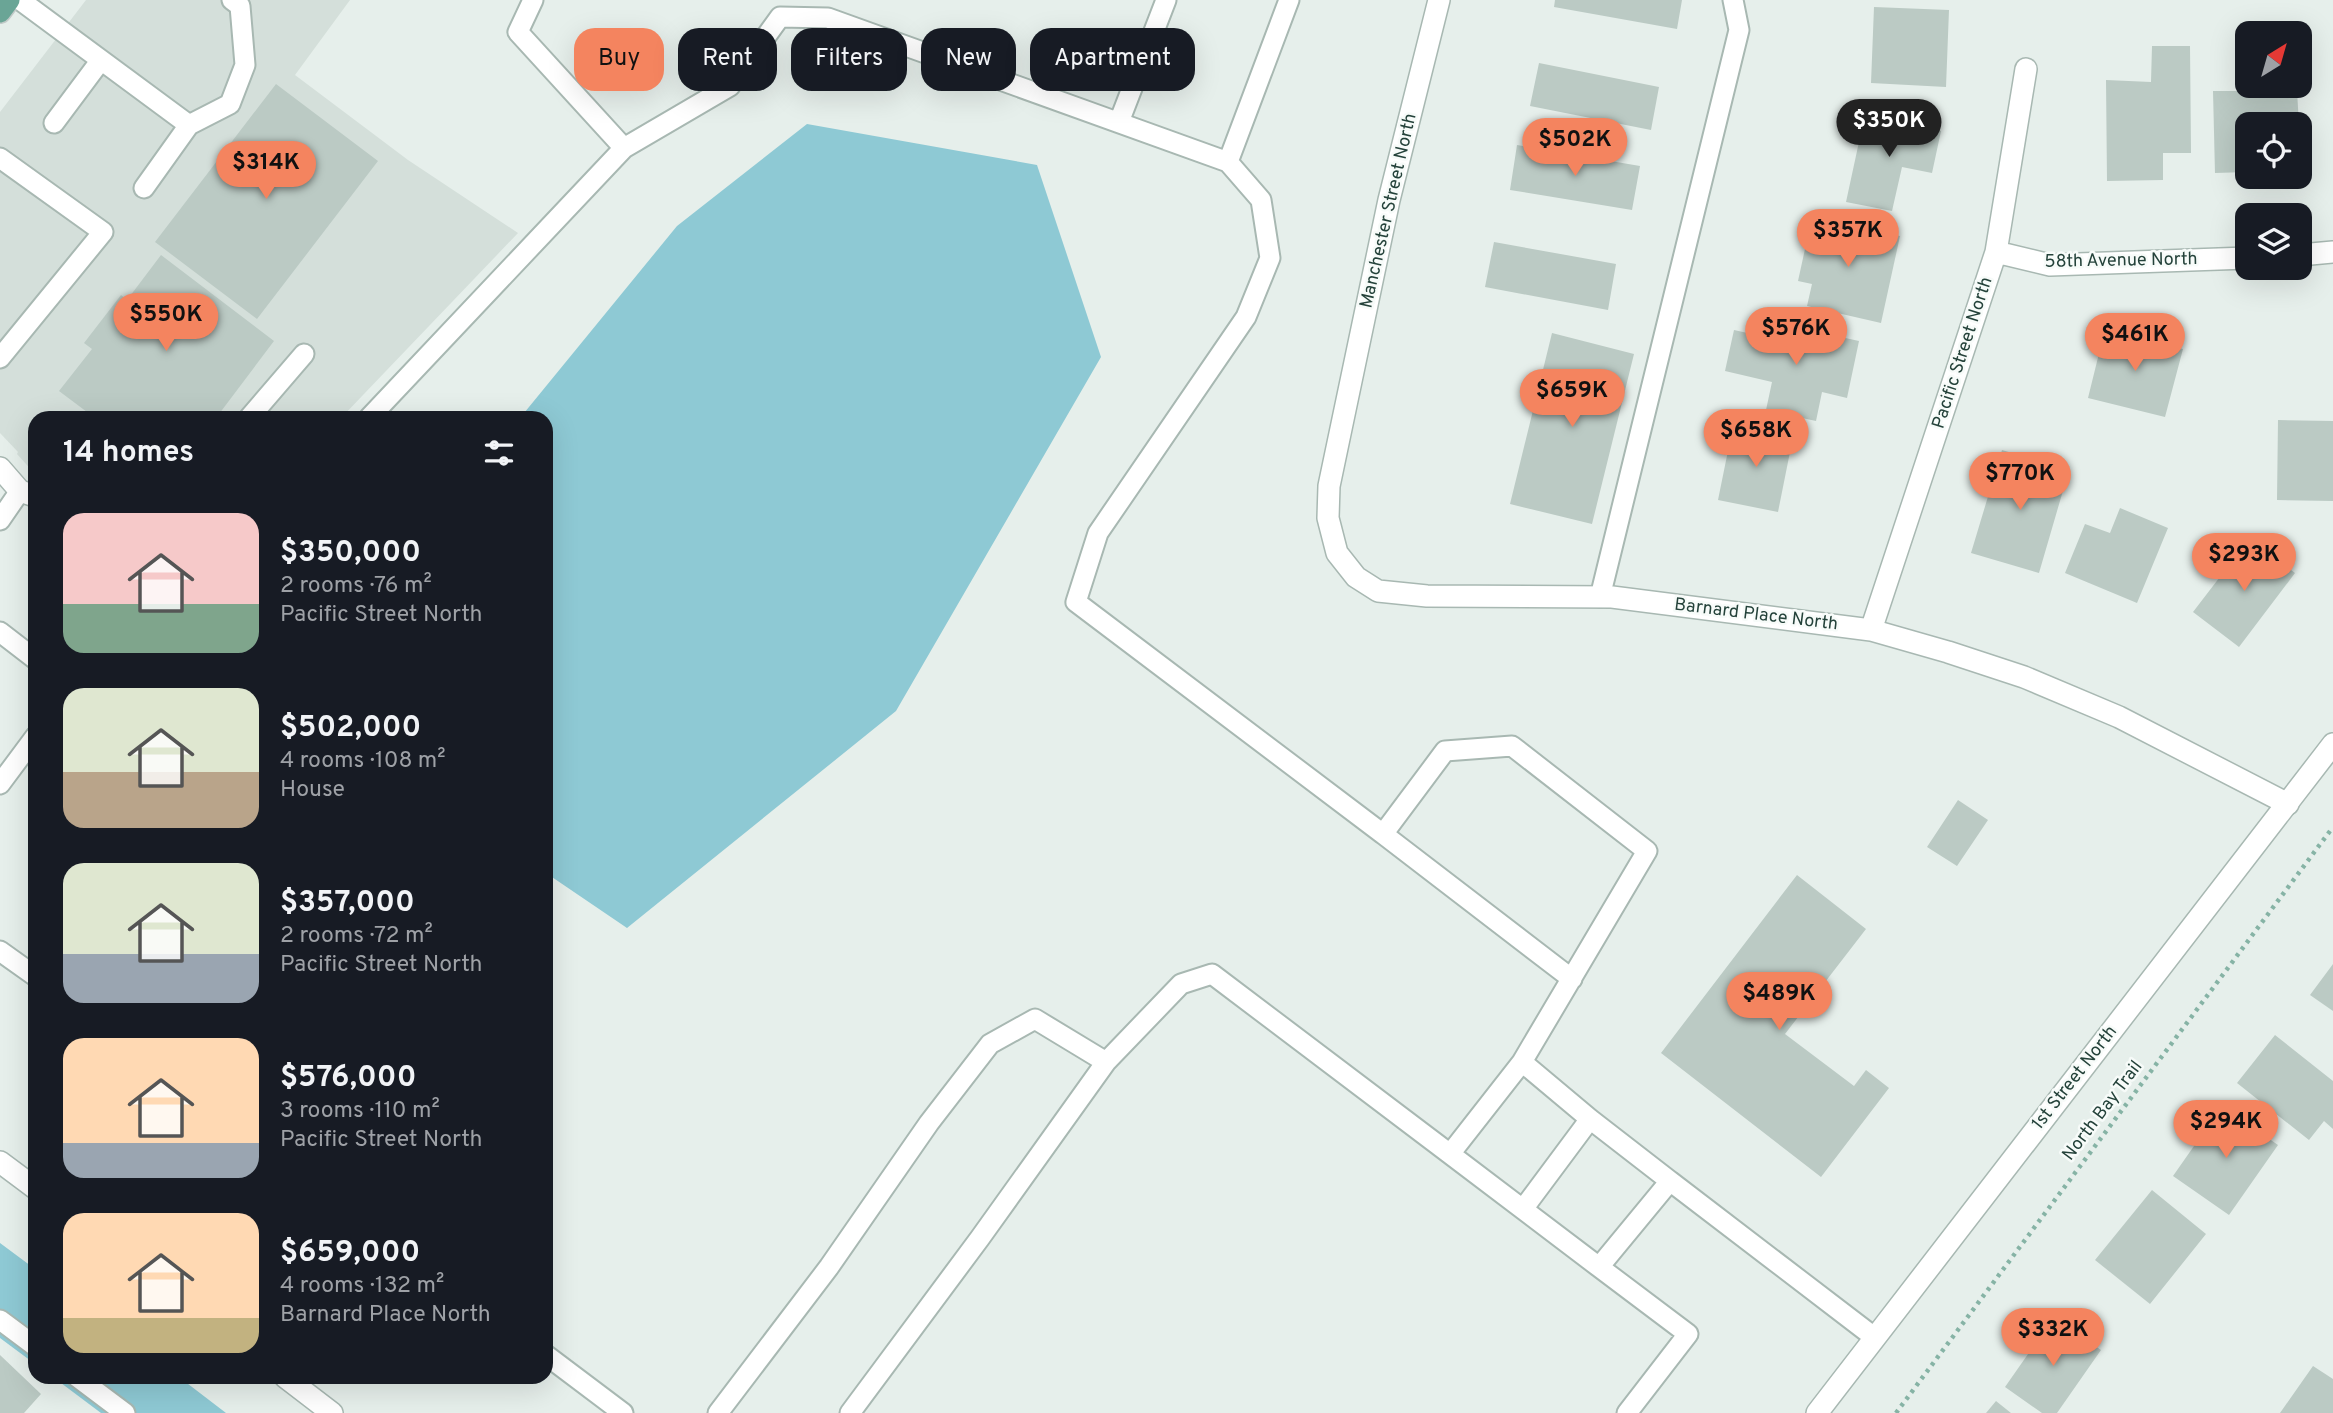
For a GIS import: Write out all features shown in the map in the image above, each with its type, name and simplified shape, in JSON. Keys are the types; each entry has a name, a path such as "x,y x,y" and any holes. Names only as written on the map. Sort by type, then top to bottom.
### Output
{"main road":[{"path":"0,12 9,0"}],"street":[{"name":"Manchester Street North","path":"1343,423 1389,200 1439,0"},
{"name":"Pacific Street North","path":"1871,630 1996,252 2026,69"},
{"name":"58th Avenue North","path":"1996,252 2050,265 2235,258"},
{"path":"2312,254 2333,252"},
{"name":"Barnard Place North","path":"1343,423 1329,486 1328,518 1337,552 1356,577 1378,591 1427,596 1600,597 1871,630 1948,652 2048,687 2119,718 2288,804"},
{"path":"0,468 28,494"},
{"name":"1st Street North","path":"1817,1413 2333,744"},
{"path":"0,1161 28,1183"},
{"path":"294,1384 332,1413"}],"lane":[{"path":"20,0 188,125"},
{"path":"144,188 188,125 230,104 245,65 240,6 233,0"},
{"path":"533,0 519,32 624,148"},
{"path":"1119,122 1166,0"},
{"path":"1228,162 1289,0"},
{"path":"1600,597 1739,30 1733,0"},
{"path":"376,411 624,148 730,86 780,17 828,18 1228,162 1261,200 1270,258 1246,317 1098,533 1076,602 1573,979"},
{"path":"54,124 102,60"},
{"path":"0,158 103,232 0,358"},
{"path":"255,411 303,355"},
{"path":"0,520 28,494"},
{"path":"0,632 28,654"},
{"path":"0,784 28,746"},
{"path":"1383,834 1445,751 1512,746 1647,851 1522,1062 1450,1154"},
{"path":"0,951 28,971"},
{"path":"850,1413 1106,1062 1181,984 1212,974 1688,1334 1627,1413"},
{"path":"718,1413 829,1267 929,1123 990,1044 1035,1018 1106,1062"},
{"path":"1522,1062 1590,1119 1874,1337"},
{"path":"1524,1209 1590,1119"},
{"path":"1599,1267 1670,1181"},
{"path":"0,1320 28,1341"},
{"path":"553,1361 622,1413"},
{"path":"86,1384 125,1413"}],"path":[{"name":"North Bay Trail","path":"1896,1413 2333,827"}],"shaded area":[{"path":"86,0 350,0 295,75 408,160 518,233 348,411 28,411 28,466 0,433 0,112"}],"water":[{"path":"807,124 1037,165 1101,357 896,711 627,928 553,878 553,411 526,411 677,226"},
{"path":"0,1243 28,1264 28,1359 0,1338"},
{"path":"62,1384 188,1384 226,1413 101,1413"}],"building":[{"path":"1555,0 1682,0 1677,29 1554,7"},
{"path":"1874,7 1949,10 1946,87 1871,83"},
{"path":"2152,46 2190,46 2191,153 2163,153 2163,180 2107,181 2106,80 2151,82"},
{"path":"1539,63 1659,87 1651,130 1530,106"},
{"path":"276,84 378,161 257,319 155,242"},
{"path":"2213,91 2235,91 2235,98 2297,98 2298,112 2235,112 2235,172 2215,173"},
{"path":"1865,114 1941,131 1932,173 1902,167 1892,211 1846,202"},
{"path":"1517,145 1640,166 1632,210 1510,190"},
{"path":"1812,217 1900,236 1881,323 1807,306 1812,284 1798,281"},
{"path":"1494,242 1616,264 1608,310 1485,287"},
{"path":"161,255 274,341 221,411 86,411 59,391 92,349 84,343 121,295 127,300"},
{"path":"1786,325 1859,341 1847,398 1822,392 1816,421 1766,410 1772,382 1725,371 1734,330 1783,341"},
{"path":"2105,329 2183,349 2165,417 2088,398"},
{"path":"1552,333 1634,354 1592,524 1510,504"},
{"path":"2278,420 2333,421 2333,501 2277,500"},
{"path":"1733,426 1793,437 1778,512 1718,500"},
{"path":"2002,450 2069,470 2039,573 1971,553"},
{"path":"2120,508 2168,528 2137,603 2065,573 2085,524 2110,533"},
{"path":"2249,539 2295,573 2239,647 2193,612"},
{"path":"1958,800 1988,820 1957,866 1927,847"},
{"path":"1797,875 1866,929 1785,1034 1854,1086 1866,1070 1889,1088 1821,1177 1661,1053"},
{"path":"2333,964 2333,1011 2310,995"},
{"path":"2275,1035 2333,1081 2333,1129 2324,1121 2309,1140 2237,1083"},
{"path":"2222,1106 2278,1145 2229,1215 2173,1176"},
{"path":"2152,1190 2206,1234 2150,1304 2095,1260"},
{"path":"2054,1317 2101,1350 2057,1413 2042,1413 2005,1387"},
{"path":"0,1355 41,1394 24,1413 0,1413"},
{"path":"2313,1366 2333,1379 2333,1413 2280,1413"},
{"path":"1996,1401 2011,1413 1986,1413"}]}
